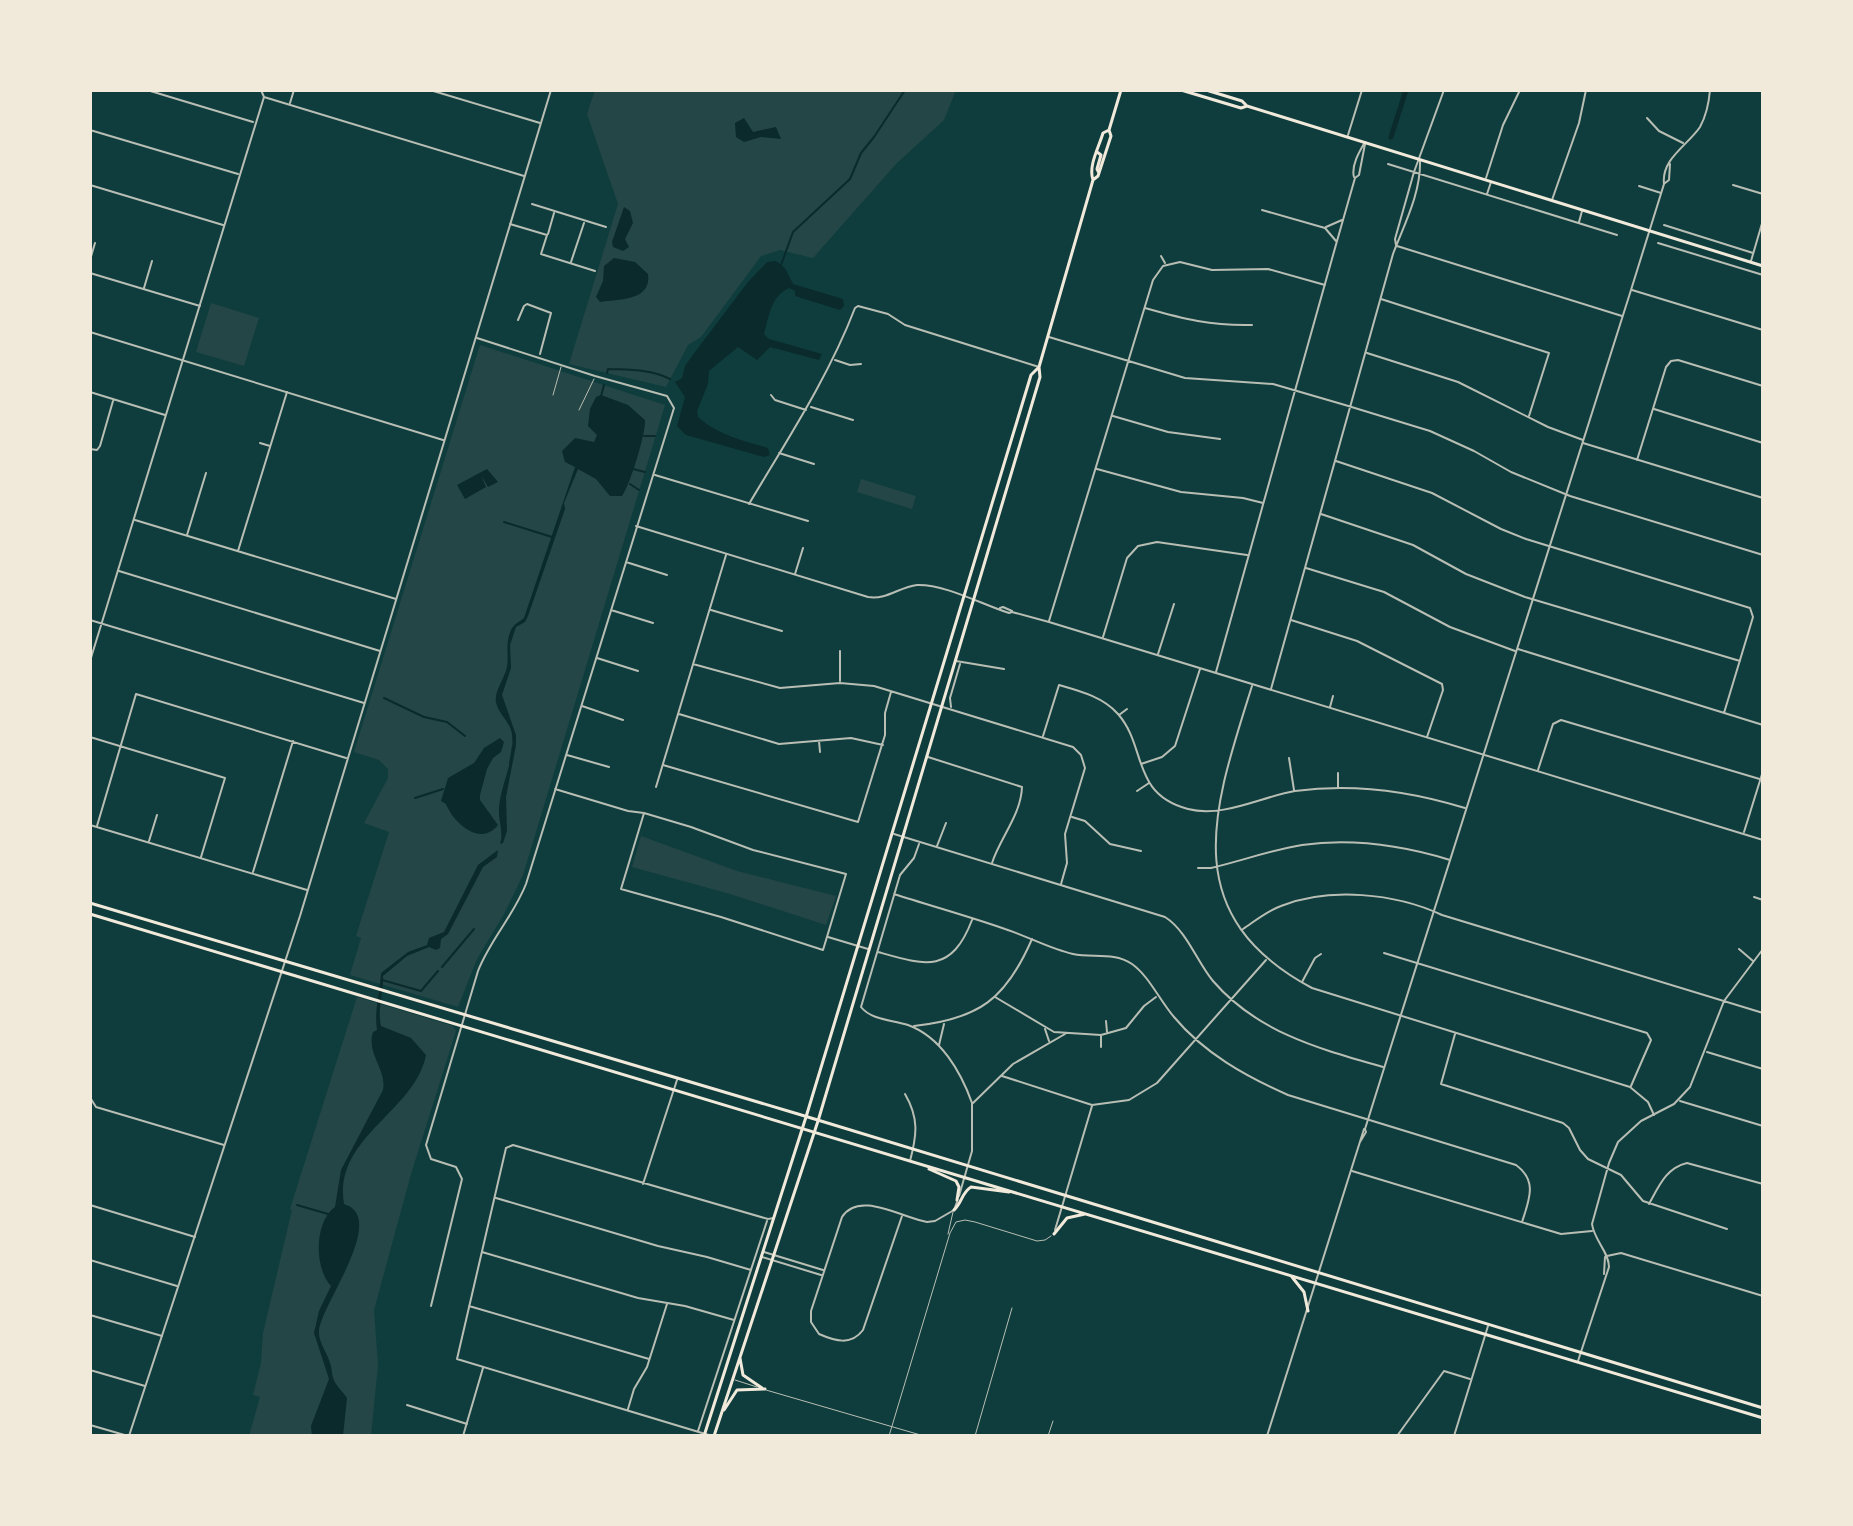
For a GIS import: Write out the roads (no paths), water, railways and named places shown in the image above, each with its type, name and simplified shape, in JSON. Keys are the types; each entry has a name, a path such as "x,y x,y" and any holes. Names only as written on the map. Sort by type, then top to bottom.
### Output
{"main road":[{"path":"713,1436 818,1121 1040,377 1039,367 1093,180 1099,173 1111,136 1109,130 1121,90"},
{"path":"1181,90 1241,108 1247,106"},
{"path":"1206,90 1242,101 1247,106 1763,266"},
{"path":"1093,180 1091,173 1103,133 1109,130"},
{"path":"1097,152 1101,155 1097,169 1099,173"},
{"path":"704,1435 803,1129 1031,375 1039,367"},
{"path":"997,489 1006,492"},
{"path":"90,903 1763,1408"},
{"path":"90,914 1763,1418"},
{"path":"926,1166 932,1172 956,1181 959,1187 957,1200"},
{"path":"954,1210 971,1187 1024,1195"},
{"path":"1054,1234 1067,1218 1087,1214"},
{"path":"1194,1246 1197,1236"},
{"path":"1289,1274 1302,1288 1308,1311"},
{"path":"1426,1316 1429,1307"},
{"path":"740,1355 743,1375 765,1389"},
{"path":"1634,1379 1637,1370"},
{"path":"723,1377 732,1380"},
{"path":"721,1413 735,1391 765,1389"},
{"path":"1727,1407 1730,1398"}],"street":[{"path":"147,90 256,123"},
{"path":"90,661 264,97 261,90"},
{"path":"290,104 294,90"},
{"path":"430,90 541,124"},
{"path":"90,1425 128,1436 282,971 551,90"},
{"path":"1347,137 1362,90"},
{"path":"1270,690 1396,246 1395,239 1414,172 1444,90"},
{"path":"1487,195 1503,125 1520,90"},
{"path":"1551,201 1579,123 1586,90"},
{"path":"1267,1436 1631,290 1664,184 1665,169 1683,143 1702,124 1710,90"},
{"path":"264,97 525,176"},
{"path":"1647,118 1659,131 1683,143"},
{"path":"90,130 239,175"},
{"path":"1216,673 1355,178 1353,173 1365,142"},
{"path":"1396,246 1401,240 1420,174 1420,160"},
{"path":"1388,164 1617,235"},
{"path":"90,185 224,226"},
{"path":"1733,185 1763,194"},
{"path":"1639,186 1661,193"},
{"path":"532,204 606,227"},
{"path":"1262,210 1325,228 1337,241"},
{"path":"555,211 541,254 595,271"},
{"path":"1578,223 1582,211"},
{"path":"1325,228 1343,219"},
{"path":"1751,262 1763,220"},
{"path":"571,263 584,221"},
{"path":"510,224 547,235"},
{"path":"1664,225 1753,253"},
{"path":"90,260 95,243"},
{"path":"1658,243 1763,275"},
{"path":"1396,246 1622,316"},
{"path":"1161,256 1165,264"},
{"path":"144,289 152,261"},
{"path":"1049,622 1153,280 1165,264 1180,262 1212,270 1268,269 1325,285"},
{"path":"90,273 200,306"},
{"path":"1631,290 1763,330"},
{"path":"1381,299 1549,353 1529,416"},
{"path":"518,320 527,304 551,313 540,357"},
{"path":"749,504 790,432 808,408 855,308 861,305 888,314 905,325 1039,367"},
{"path":"1144,308 1196,323 1252,325"},
{"path":"90,332 445,440"},
{"path":"431,1306 462,1179 456,1167 431,1159 426,1145 461,1024 488,947 524,889 674,412 672,400 648,389 595,376 476,337"},
{"path":"1048,337 1185,378 1259,382 1350,406 1430,431 1511,472 1566,494 1763,555"},
{"path":"1366,352 1458,382 1583,441 1763,498"},
{"path":"832,359 850,365 861,364"},
{"path":"1637,460 1671,361 1678,360 1763,386"},
{"path":"90,392 166,415"},
{"path":"238,552 287,392"},
{"path":"771,395 775,400 853,420"},
{"path":"90,449 97,450 113,400"},
{"path":"1653,409 1763,443"},
{"path":"1112,415 1168,432 1220,439"},
{"path":"260,443 271,446"},
{"path":"778,453 814,464"},
{"path":"1335,461 1432,493 1501,529 1549,546 1748,607 1753,611 1724,713"},
{"path":"1096,468 1181,492 1263,503"},
{"path":"187,536 206,473"},
{"path":"654,475 808,521"},
{"path":"1320,514 1402,540 1466,574 1533,598 1740,661"},
{"path":"134,519 396,599"},
{"path":"636,526 873,598 887,597 917,585 1003,607 1763,840"},
{"path":"1134,539 1138,546"},
{"path":"1102,639 1127,558 1138,546 1157,542 1248,555"},
{"path":"795,575 803,548"},
{"path":"656,787 726,554"},
{"path":"625,562 667,575"},
{"path":"1305,568 1384,592 1450,627 1516,650 1763,725"},
{"path":"118,571 380,651"},
{"path":"1158,656 1174,604"},
{"path":"610,610 653,623"},
{"path":"710,610 782,631"},
{"path":"90,620 364,703"},
{"path":"1291,620 1357,641 1442,684 1443,690 1427,738"},
{"path":"840,651 840,683"},
{"path":"595,658 638,671"},
{"path":"955,661 1004,669"},
{"path":"952,709 950,698 961,663"},
{"path":"693,664 780,688 840,683 865,685 1073,747 1081,755 1084,774 1064,840 1067,863 1061,885"},
{"path":"1140,764 1162,757 1175,746 1200,669"},
{"path":"1252,684 1217,810 1217,867 1227,903 1242,930 1267,959 1301,983 1324,993 1630,1087 1648,1102 1654,1115"},
{"path":"1043,737 1059,685 1088,694 1119,715 1149,783 1181,807 1217,810 1294,791 1338,788 1384,790 1466,808"},
{"path":"663,765 858,822 883,745 885,713 891,691"},
{"path":"97,826 136,694 348,758"},
{"path":"1329,708 1333,696"},
{"path":"581,706 623,720"},
{"path":"1119,715 1127,709"},
{"path":"678,714 779,744 851,738 883,745"},
{"path":"1538,771 1552,726 1557,721 1565,720 1762,780"},
{"path":"90,737 225,778 201,858"},
{"path":"253,873 293,741"},
{"path":"819,741 820,752"},
{"path":"566,754 609,767"},
{"path":"926,757 1022,787 1015,815 992,864"},
{"path":"1289,758 1294,791"},
{"path":"1744,834 1763,771"},
{"path":"1338,773 1338,788"},
{"path":"1137,791 1149,783"},
{"path":"555,789 644,813 742,846 846,874 823,950 621,889 644,813"},
{"path":"149,842 157,815"},
{"path":"1071,816 1085,821 1110,844 1141,851"},
{"path":"937,847 946,823"},
{"path":"90,825 307,890"},
{"path":"893,834 1160,915 1172,921 1200,964 1231,999 1274,1030 1300,1042 1384,1068"},
{"path":"902,1216 863,1330 856,1339 847,1341 822,1335 811,1322 813,1306 843,1215 854,1205 862,1204 927,1222 935,1221 954,1210 968,1166 973,1139 972,1104 966,1086 939,1046 912,1026 863,1011 862,1002 900,875 914,858 920,842"},
{"path":"1198,868 1217,867 1277,850 1333,842 1392,845 1450,860"},
{"path":"894,894 973,918 1071,954 1109,955 1130,962 1196,1040 1261,1083 1288,1095 1516,1165 1527,1175 1531,1186 1522,1222"},
{"path":"1242,930 1277,907 1291,902 1330,896 1374,897 1434,911 1763,1013"},
{"path":"1754,897 1763,900"},
{"path":"877,952 914,963 936,962 962,943 973,918"},
{"path":"827,937 868,950"},
{"path":"912,1026 944,1023 982,1007 1017,971 1032,938"},
{"path":"1739,949 1753,961"},
{"path":"1577,1362 1609,1267 1592,1231 1594,1211 1607,1169 1621,1139 1636,1124 1679,1101 1694,1080 1724,1001 1763,949"},
{"path":"1384,953 1647,1033 1650,1036 1643,1062 1630,1087"},
{"path":"1301,983 1315,958 1321,954"},
{"path":"1000,1076 1092,1105 1121,1103 1147,1091 1267,959"},
{"path":"995,997 1045,1029 1065,1034 1101,1035 1126,1028 1157,996"},
{"path":"1106,1021 1107,1034"},
{"path":"939,1046 944,1023"},
{"path":"1045,1029 1049,1042"},
{"path":"1456,1033 1441,1084 1563,1123 1583,1154 1597,1165 1621,1175 1635,1194 1649,1205 1727,1229"},
{"path":"972,1104 1013,1064 1065,1034"},
{"path":"1101,1035 1101,1047"},
{"path":"1704,1051 1763,1069"},
{"path":"643,1184 677,1079"},
{"path":"905,1094 917,1124 910,1162"},
{"path":"91,1099 96,1107 225,1145"},
{"path":"1679,1101 1763,1126"},
{"path":"1054,1234 1092,1105"},
{"path":"713,1436 457,1359 509,1145 768,1219 775,1218"},
{"path":"1649,1205 1665,1176 1677,1166 1687,1163 1763,1184"},
{"path":"1351,1171 1561,1234 1592,1231"},
{"path":"495,1198 751,1270"},
{"path":"90,1205 195,1237"},
{"path":"698,1431 768,1219"},
{"path":"481,1251 638,1298 695,1308 734,1320"},
{"path":"764,1251 822,1276"},
{"path":"1606,1256 1621,1253 1763,1296"},
{"path":"762,1257 824,1271"},
{"path":"90,1260 178,1286"},
{"path":"627,1410 649,1359 667,1304"},
{"path":"468,1305 649,1359"},
{"path":"90,1315 162,1336"},
{"path":"1454,1436 1489,1325"},
{"path":"463,1436 484,1367"},
{"path":"90,1370 145,1386"},
{"path":"1397,1436 1444,1371 1471,1379"},
{"path":"407,1405 467,1424"}],"lane":[{"path":"553,395 561,365"},
{"path":"579,410 595,376"},
{"path":"948,1238 954,1210"},
{"path":"889,1436 948,1238 956,1222 965,1220 1037,1241 1054,1234"},
{"path":"975,1436 1012,1308"},
{"path":"732,1380 924,1436"},
{"path":"1048,1436 1053,1421"}],"waterway":[{"path":"781,265 793,232 850,179 861,153 905,90"},
{"path":"1391,137 1406,90"},
{"path":"607,373 608,369 640,371 670,379"},
{"path":"601,396 604,385"},
{"path":"644,436 655,436"},
{"path":"633,469 645,472"},
{"path":"630,484 639,490"},
{"path":"504,522 552,537"},
{"path":"384,698 424,717 447,722 465,736"},
{"path":"510,764 513,746"},
{"path":"415,798 443,789"},
{"path":"442,967 474,929"},
{"path":"382,980 421,991 438,971"},
{"path":"297,1205 328,1214"}]}
